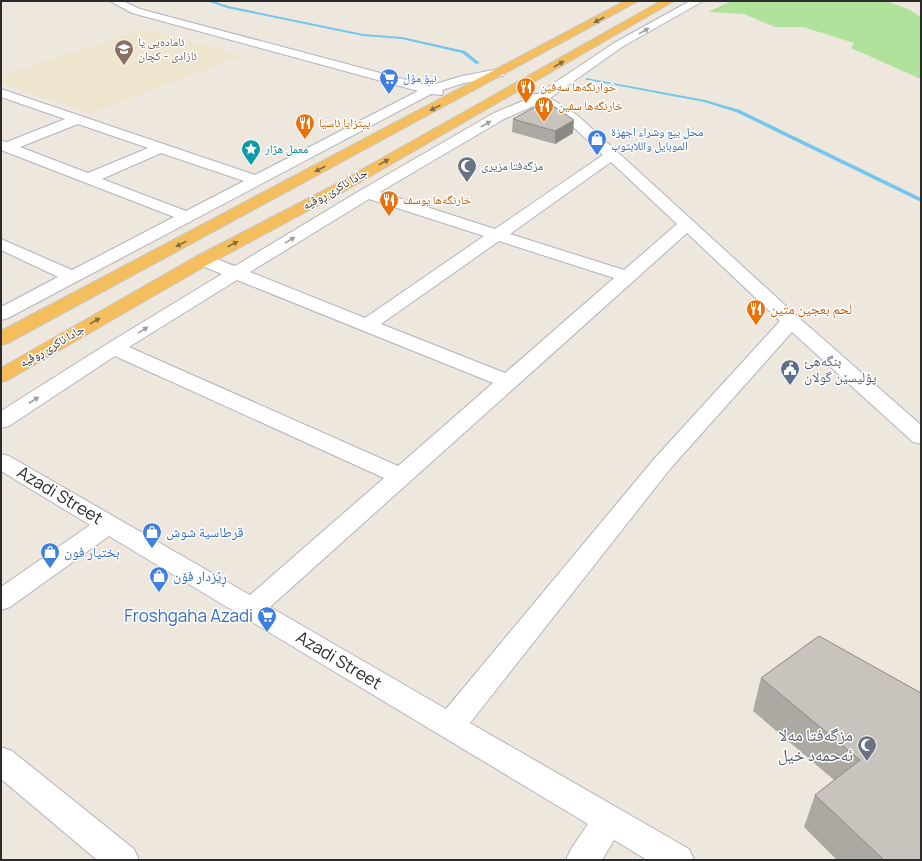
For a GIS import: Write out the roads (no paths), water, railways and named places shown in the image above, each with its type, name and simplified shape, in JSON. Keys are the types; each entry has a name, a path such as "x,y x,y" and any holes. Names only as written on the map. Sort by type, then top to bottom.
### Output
{"highway":[{"name":"جادا ئاکرێ ڕوڤیە","path":"1,339 633,1"},
{"name":"جادا ئاکرێ ڕوڤیە","path":"1,376 203,260 343,186 534,79 669,1"}],"street":[{"path":"115,1 136,11 455,97"},
{"path":"1,421 114,348 367,193 499,116 541,98 618,45 698,1"},
{"path":"1,314 258,182 430,90 462,80 499,73"},
{"path":"534,79 541,98"},
{"path":"2,94 258,182"},
{"path":"504,95 541,98 572,118 792,321 921,437"},
{"path":"4,146 78,119"},
{"path":"4,146 188,217"},
{"path":"88,179 160,148"},
{"path":"366,326 612,155"},
{"path":"367,193 496,236 628,277"},
{"path":"252,608 687,224"},
{"path":"1,244 73,277"},
{"path":"203,260 508,382"},
{"path":"450,726 662,464 792,321"},
{"path":"114,348 401,477"},
{"name":"Azadi Street","path":"1,461 677,860"},
{"path":"1,600 108,524"},
{"path":"1,760 122,860"},
{"path":"583,860 609,820"}],"waterway":[{"path":"209,1 227,7 363,35 402,38 424,43 463,52 478,63"},
{"path":"588,79 705,101 738,111 921,200"}],"place":[{"name":"ئامادەیی یا ئازادی - کچان","path":"124,66"},
{"name":"نیۆ مۆل","path":"389,95"},
{"name":"خوارنگەھا سەفین","path":"526,104"},
{"name":"خارنگەها سفين","path":"544,123"},
{"name":"پیتزایا ئاسیا","path":"305,140"},
{"name":"محل بيع وشراء اجهزة الموبايل واللابتوب","path":"597,156"},
{"name":"معمل هژار","path":"251,166"},
{"name":"مزگەفتا مزیری","path":"467,183"},
{"name":"خارنگەها یوسف","path":"389,217"},
{"name":"لحم بعجين متين","path":"756,326"},
{"name":"بنگە‌ھێ پۆلیسێن گولان","path":"790,386"},
{"name":"قرطاسية شوش","path":"152,549"},
{"name":"بختيار فون","path":"50,569"},
{"name":"ڕێزدار فۆن","path":"159,593"},
{"name":"Froshgaha Azadi","path":"267,633"},
{"name":"مزگەفتا مەلا ئەحمەد خیل","path":"867,762"}]}
